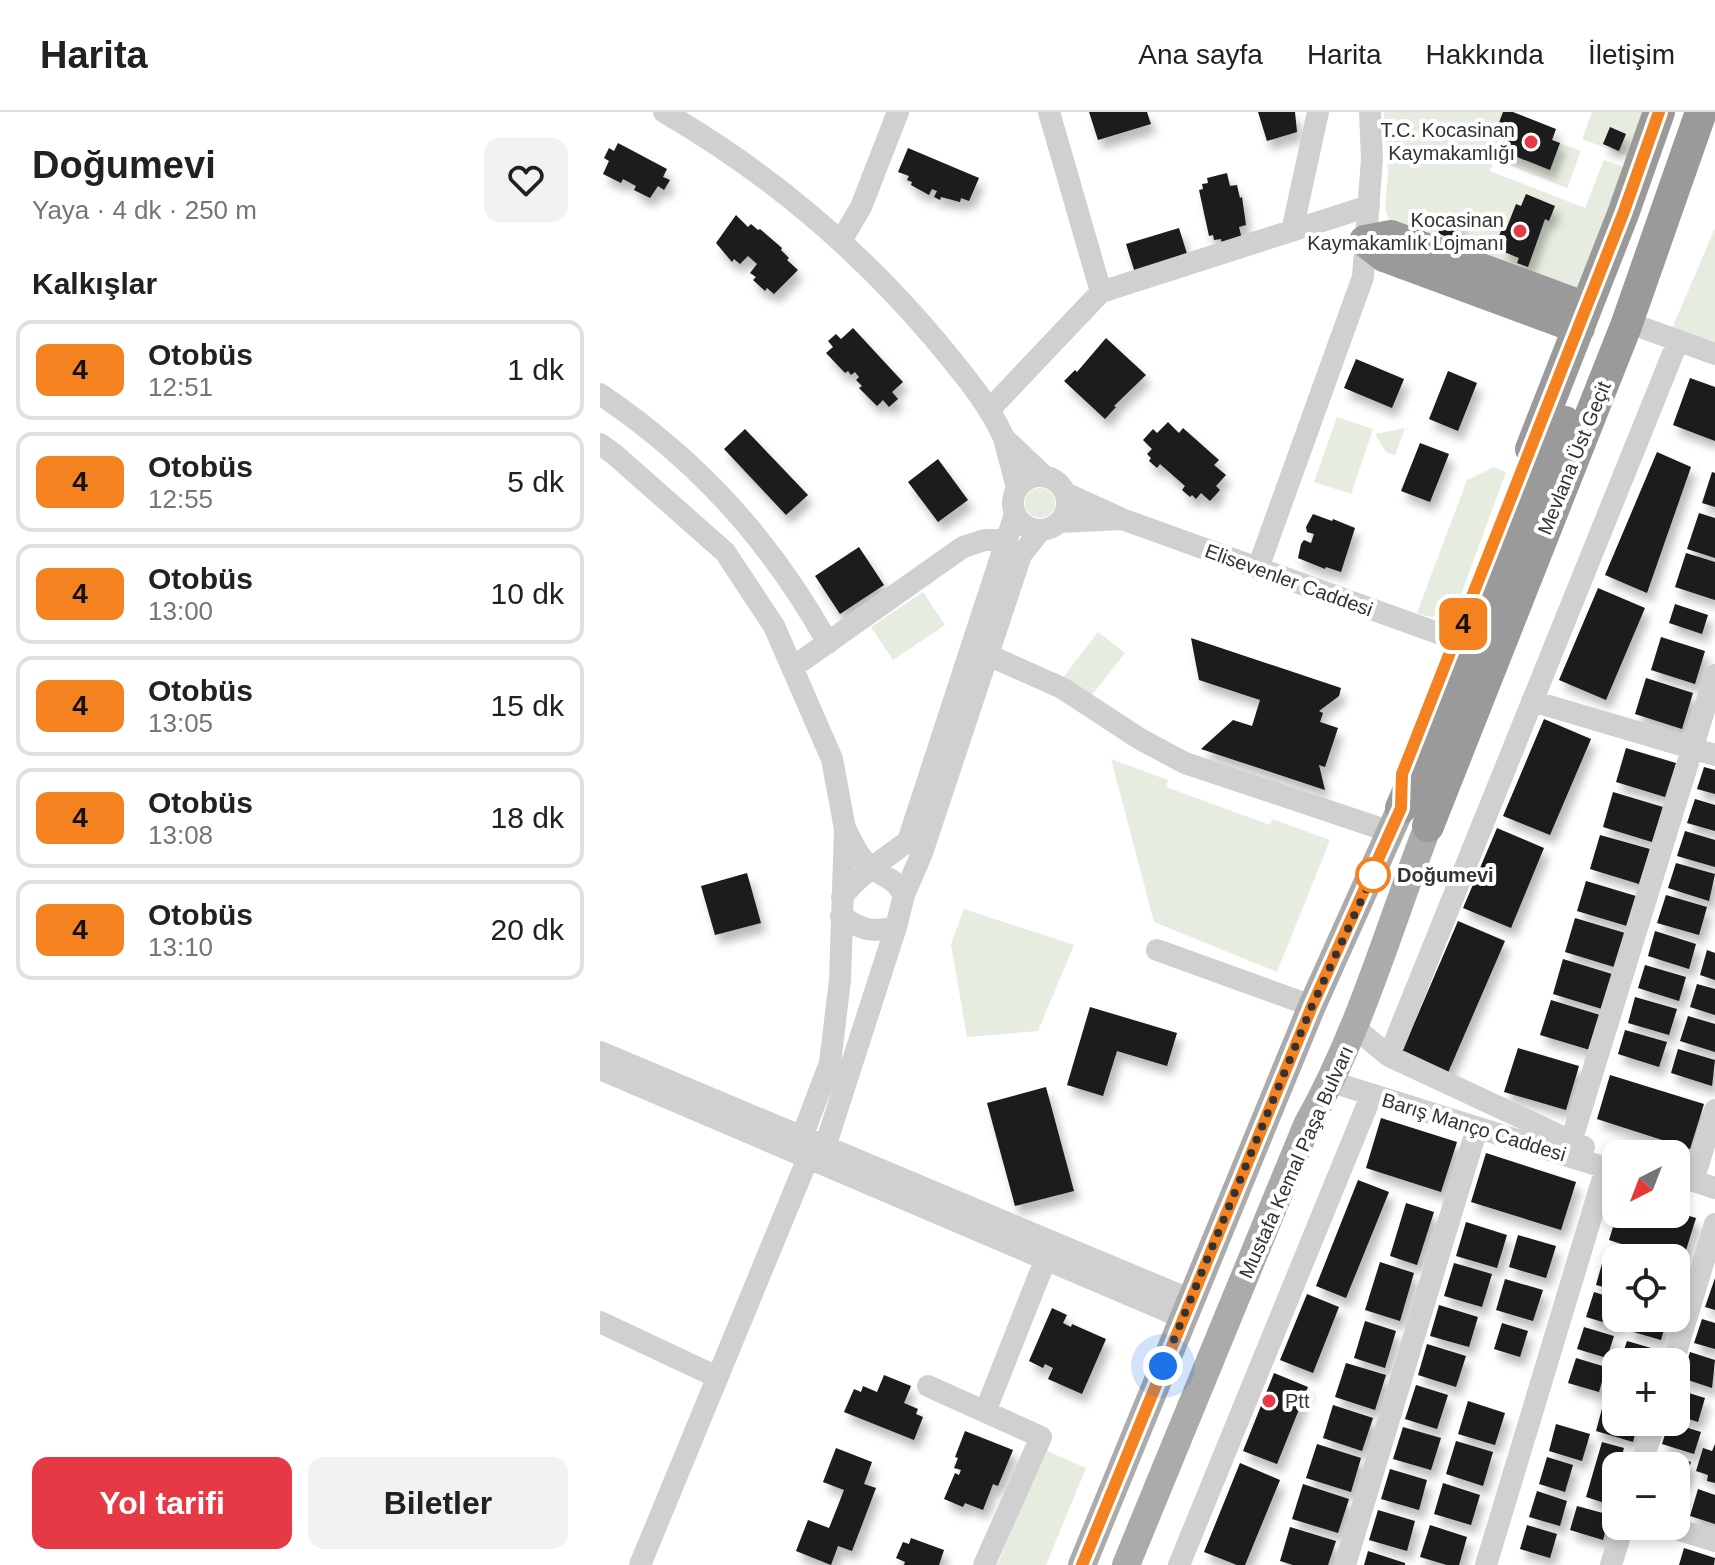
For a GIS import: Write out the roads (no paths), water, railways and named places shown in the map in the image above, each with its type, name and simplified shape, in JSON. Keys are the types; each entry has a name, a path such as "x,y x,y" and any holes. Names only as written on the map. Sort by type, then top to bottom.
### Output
{"highway":[{"path":"1659,112 1583,318 1402,774 1413,811 1451,803 1646,329 1715,139"},
{"name":"Mevlana Üst Geçit","path":"1413,811 1592,357 1681,112"},
{"name":"Mevlana Üst Geçit","path":"1413,811 1626,326 1701,112"},
{"path":"1365,241 1391,236 1583,318"}],"main road":[{"name":"Mustafa Kemal Paşa Bulvarı","path":"1082,1565 1312,1006 1413,811"},
{"name":"Mustafa Kemal Paşa Bulvarı","path":"1126,1565 1307,1125 1332,1082 1355,1028 1413,811"}],"street":[{"path":"664,112 752,168 841,241 907,305 990,409 1004,438 1017,488"},
{"path":"841,241 861,207 898,112"},
{"path":"1049,112 1101,292"},
{"path":"1292,231 1318,112"},
{"path":"1258,568 1363,277 1372,159 1370,112"},
{"path":"990,409 1101,292 1369,206"},
{"path":"1646,329 1715,354"},
{"path":"1389,1056 1678,341"},
{"path":"600,394 680,455 743,518 787,576 828,643"},
{"path":"640,1565 812,1147 896,927 904,895 922,853 1021,555 1067,506 1065,493 1057,482 1045,477 1004,438"},
{"path":"600,444 725,552 774,626 832,759 845,829 840,980 830,1063 812,1147"},
{"path":"841,907 856,878 873,869 908,841 1007,540 1015,514 1017,488 1032,477 1045,477"},
{"name":"Elisevenler Caddesi","path":"1065,493 1122,519 1457,640"},
{"path":"1015,514 1026,527 1122,519"},
{"path":"793,667 963,547 985,540 1007,540"},
{"path":"988,655 1062,688 1140,739 1190,765 1413,811"},
{"path":"1571,1142 1715,675"},
{"path":"1532,701 1715,755"},
{"path":"845,829 859,855 873,869 895,880 904,895"},
{"path":"841,907 860,928 879,931 896,927"},
{"path":"1157,950 1312,1006"},
{"name":"Barış Manço Caddesi","path":"1355,1028 1389,1056 1602,1159"},
{"path":"600,1052 1187,1309"},
{"path":"600,1069 812,1147 1046,1258 1187,1309"},
{"name":"Barış Manço Caddesi","path":"1332,1082 1477,1128 1602,1162"},
{"path":"1179,1565 1371,1096"},
{"path":"1715,1110 1690,1184 1715,1202"},
{"path":"1345,1565 1477,1128"},
{"path":"1486,1565 1602,1200"},
{"path":"1677,1348 1715,1224"},
{"path":"985,1412 1046,1258"},
{"path":"600,1322 717,1377"},
{"path":"928,1386 1041,1437 984,1565"},
{"path":"1690,1533 1715,1541"},
{"path":"1611,1565 1619,1540"}],"place":[{"name":"T.C. Kocasinan Kaymakamlığı","path":"1531,142"},
{"name":"Kocasinan Kaymakamlık Lojmanı","path":"1520,231"},
{"name":"Doğumevi","path":"1373,875"},
{"name":"Ptt","path":"1269,1401"}]}
